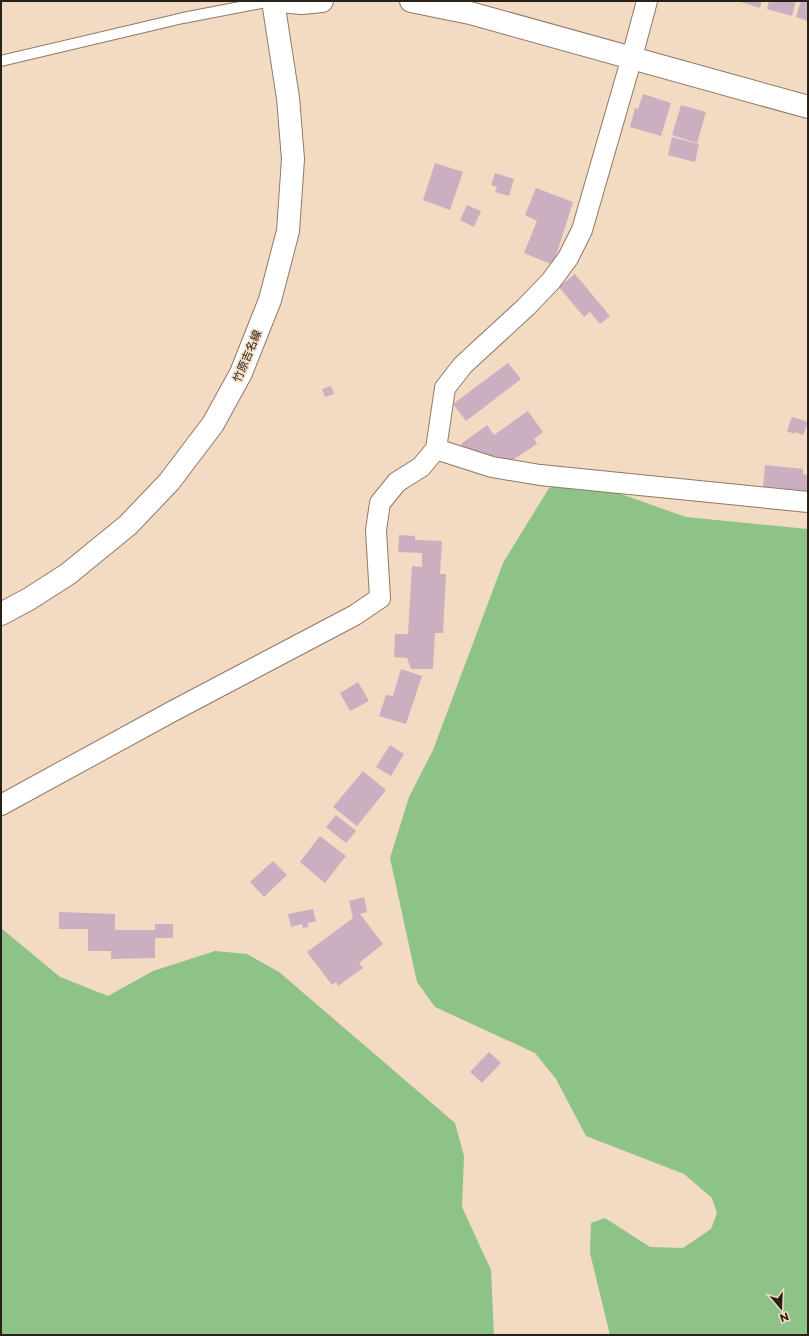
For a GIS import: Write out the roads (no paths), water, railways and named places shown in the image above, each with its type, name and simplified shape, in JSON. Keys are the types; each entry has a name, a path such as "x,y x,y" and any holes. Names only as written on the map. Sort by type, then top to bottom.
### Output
{"main road":[{"name":"竹原吉名線","path":"1,614 29,599 68,574 128,525 174,476 213,424 241,373 270,300 288,231 293,159 288,98 272,1"},
{"path":"278,1 302,3 322,1"},
{"path":"411,1 470,13 808,107"}],"street":[{"path":"1,805 166,715 355,615 380,598 376,530 380,503 397,482 421,467 436,449 445,388 463,365 526,307 551,281 568,258 582,230 647,1"},
{"path":"436,449 492,467 540,475 808,502"}],"lane":[{"path":"1,61 183,18 272,1"}]}
